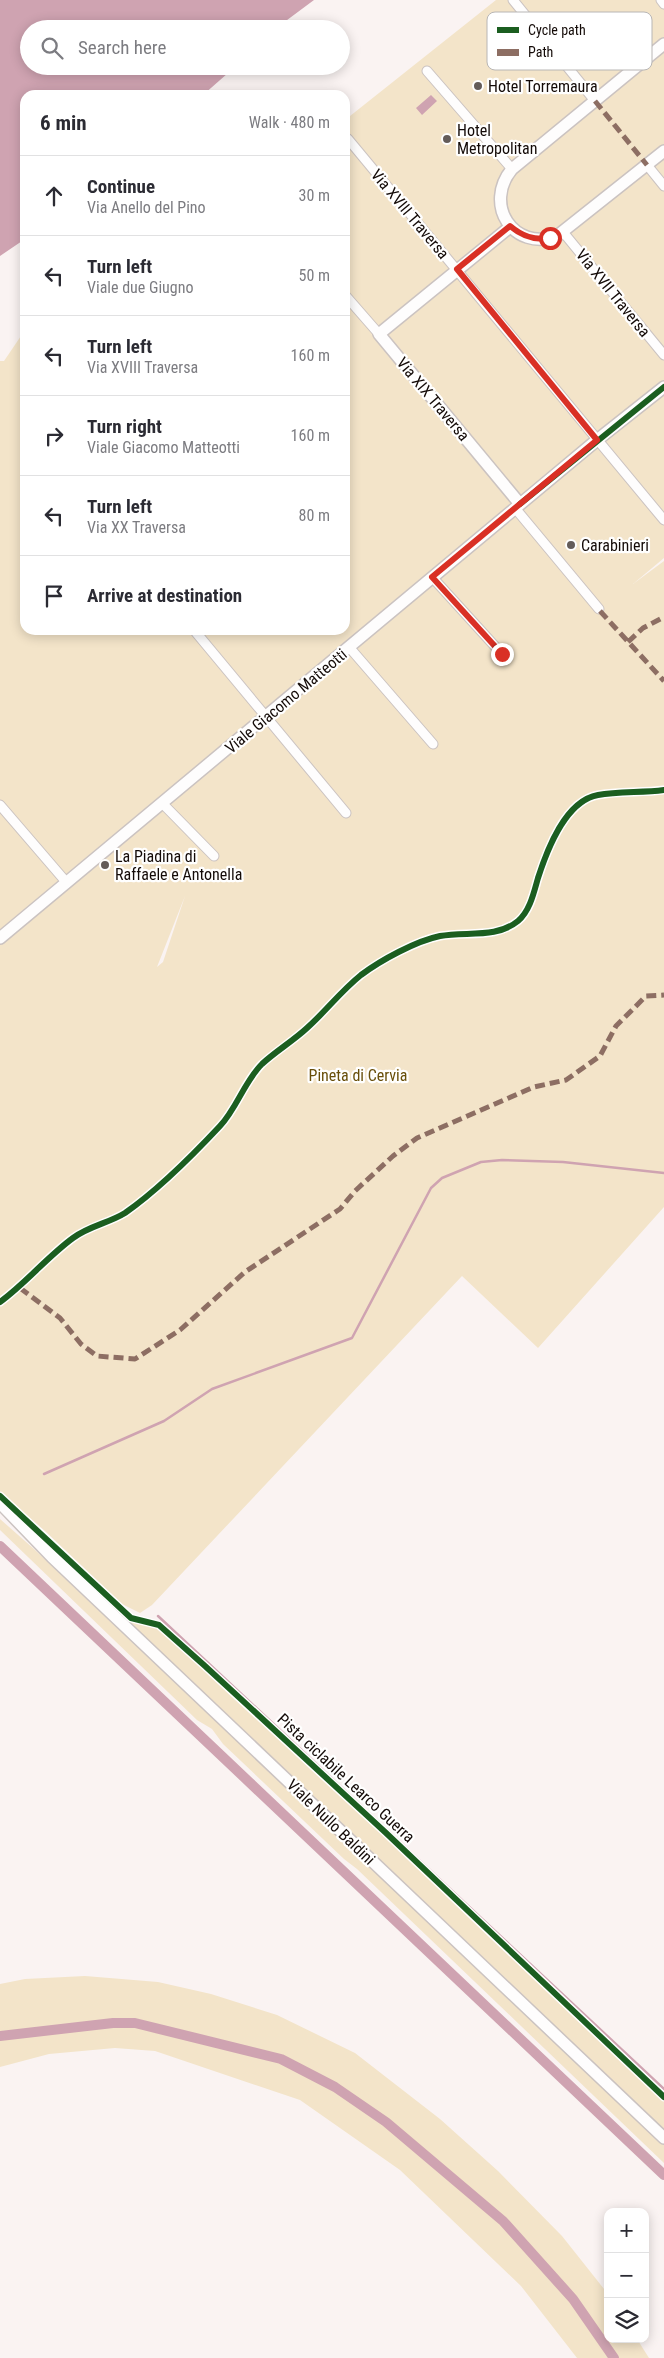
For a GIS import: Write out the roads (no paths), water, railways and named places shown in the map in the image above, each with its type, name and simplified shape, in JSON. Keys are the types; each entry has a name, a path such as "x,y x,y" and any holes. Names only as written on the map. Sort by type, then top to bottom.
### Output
{"street":[{"path":"513,0 523,12"},
{"path":"661,0 664,4"},
{"path":"652,54 664,44"},
{"path":"570,70 595,101"},
{"path":"633,70 512,169 505,181 500,198 503,214 510,226 519,234 541,240 557,236 664,151"},
{"path":"427,71 512,169"},
{"name":"Via XVIII Traversa","path":"350,141 664,520"},
{"path":"647,165 664,186"},
{"path":"379,334 510,226"},
{"name":"Via XVII Traversa","path":"563,232 664,355"},
{"name":"Via XIX Traversa","path":"350,301 518,506 599,609"},
{"name":"Viale Giacomo Matteotti","path":"0,938 268,717 597,440 664,387"},
{"path":"432,577 502,654"},
{"path":"198,635 346,813"},
{"path":"349,648 433,744"},
{"path":"162,804 214,856"},
{"path":"0,805 67,883"},
{"name":"Viale Nullo Baldini","path":"0,1503 52,1557 664,2138"},
{"path":"0,1512 52,1557"}],"waterway":[{"path":"44,1474 164,1421 212,1389 352,1338 431,1188 442,1178 481,1162 502,1160 563,1162 664,1173"},
{"path":"0,1546 664,2175"},
{"path":"158,1616 664,2089"},
{"path":"0,2036 113,2023 135,2023 281,2059 335,2087 386,2122 503,2221 573,2299 614,2358"}],"place":[{"name":"Hotel Torremaura","path":"478,86"},
{"name":"Hotel Metropolitan","path":"447,139"},
{"name":"Carabinieri","path":"571,545"},
{"name":"La Piadina di Raffaele e Antonella","path":"105,865"}],"park label":[{"name":"Pineta di Cervia","path":"358,1075"}]}
